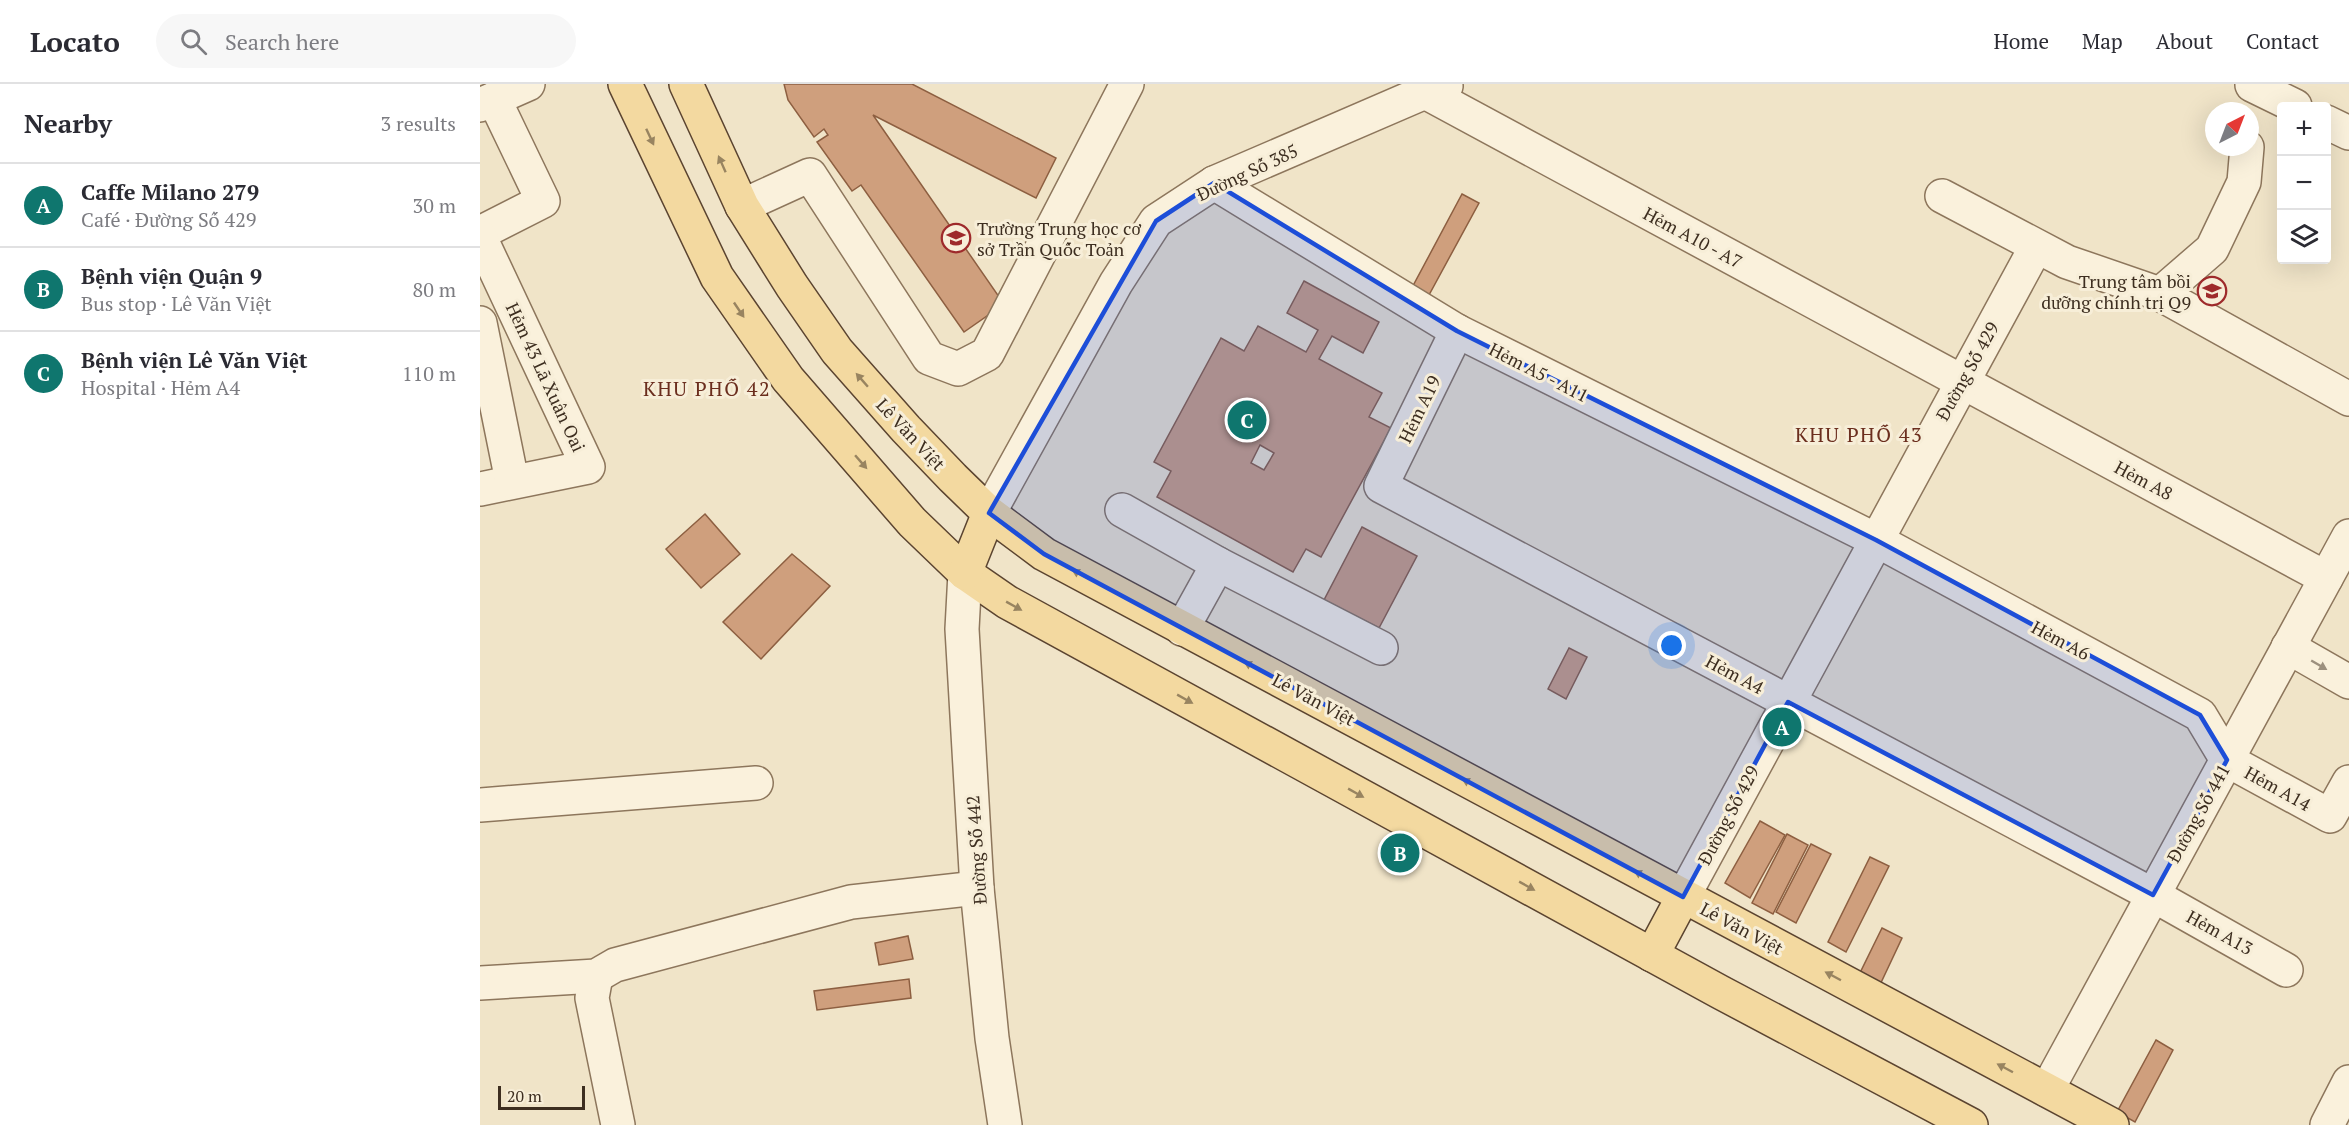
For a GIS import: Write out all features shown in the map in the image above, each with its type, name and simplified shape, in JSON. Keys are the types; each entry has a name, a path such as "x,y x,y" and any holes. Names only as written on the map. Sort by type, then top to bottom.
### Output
{"main road":[{"path":"625,84 717,278 742,316 788,379 912,522 965,573 1007,602 1652,955 1971,1125"},
{"name":"Lê Văn Việt","path":"686,84 741,206 837,351 906,429 989,513 1044,554 2112,1125"},
{"path":"965,573 989,513"},
{"path":"1652,955 1683,897"}],"street":[{"path":"481,246 543,201 487,102 528,84"},
{"path":"741,206 810,175 929,358 958,369 987,354 1127,84"},
{"name":"Đường Số 385","path":"989,513 1116,283 1156,220 1214,183 1439,88"},
{"name":"Hẻm A10 - A7","path":"1439,88 1962,381"},
{"path":"2252,93 2282,102"},
{"path":"2331,124 2349,133"},
{"path":"2160,294 2212,249 2244,182 2246,156"},
{"name":"Hẻm A5 - A11","path":"1214,183 1457,332 1876,540"},
{"path":"1942,196 2067,262 2160,294 2349,399"},
{"name":"Hẻm 43 Lã Xuân Oai","path":"480,489 588,467 481,246"},
{"name":"Đường Số 429","path":"1683,897 2036,247"},
{"name":"Hẻm 43 Lã Xuân Oai","path":"480,323 512,482"},
{"name":"Hẻm A19","path":"1380,486 1457,332"},
{"name":"Hẻm A8","path":"1962,381 2326,578"},
{"name":"Hẻm A4","path":"1380,486 2153,895"},
{"path":"1122,510 1218,564 1381,648"},
{"name":"Đường Số 441","path":"2047,1090 2349,536"},
{"name":"Hẻm A6","path":"1876,540 2200,715 2227,760"},
{"path":"1182,629 1218,564"},
{"name":"Đường Số 442","path":"965,573 962,629 977,888 992,1038 1005,1125"},
{"path":"2288,647 2349,682"},
{"name":"Hẻm A14","path":"2227,760 2330,816 2349,782"},
{"path":"480,805 756,783"},
{"path":"480,983 596,976 615,965 851,902 977,888"},
{"name":"Hẻm A13","path":"2153,895 2286,970"},
{"path":"596,976 592,998 618,1125"},
{"path":"2327,1125 2349,1082"}],"highlighted area":[{"path":"1214,183 1457,331 1876,540 2200,715 2227,760 2153,895 1788,702 1683,897 1044,554 989,513 1156,221"}],"building":[{"path":"784,84 912,84 1056,158 1036,198 873,115 1004,304 964,332 861,185 852,191 817,142 828,135 824,129 814,137 788,100"},
{"path":"1462,194 1479,203 1423,306 1407,297"},
{"path":"1304,281 1379,322 1363,353 1332,336 1319,359 1382,393 1369,417 1391,428 1321,557 1306,549 1293,572 1157,497 1171,471 1154,462 1221,338 1244,351 1258,326 1306,352 1318,330 1287,313","holes":["1260,445 1274,453 1264,470 1251,463"]},
{"path":"705,514 740,554 701,588 666,549"},
{"path":"1362,527 1417,556 1379,628 1324,600"},
{"path":"792,554 830,586 761,659 723,622"},
{"path":"1569,648 1587,657 1566,699 1548,689"},
{"path":"1760,821 1785,835 1750,898 1725,883"},
{"path":"1787,834 1808,845 1773,914 1752,903"},
{"path":"1811,844 1831,854 1796,923 1776,912"},
{"path":"1870,857 1889,866 1846,952 1828,942"},
{"path":"1882,928 1902,938 1878,989 1857,979"},
{"path":"908,936 913,959 879,965 875,943"},
{"path":"909,979 911,998 817,1010 814,991"},
{"path":"2156,1040 2173,1050 2135,1122 2117,1112"}],"place":[{"name":"Trường Trung học cơ sở Trần Quốc Toản","path":"956,238"},
{"name":"Trung tâm bồi dưỡng chính trị Q9","path":"2212,291"},
{"name":"Bệnh viện Lê Văn Việt","path":"1247,420"},
{"name":"Caffe Milano 279","path":"1782,727"},
{"name":"Bệnh viện Quận 9","path":"1400,853"}],"district":[{"name":"KHU PHỐ 42","path":"707,388"},
{"name":"KHU PHỐ 43","path":"1859,434"}]}
